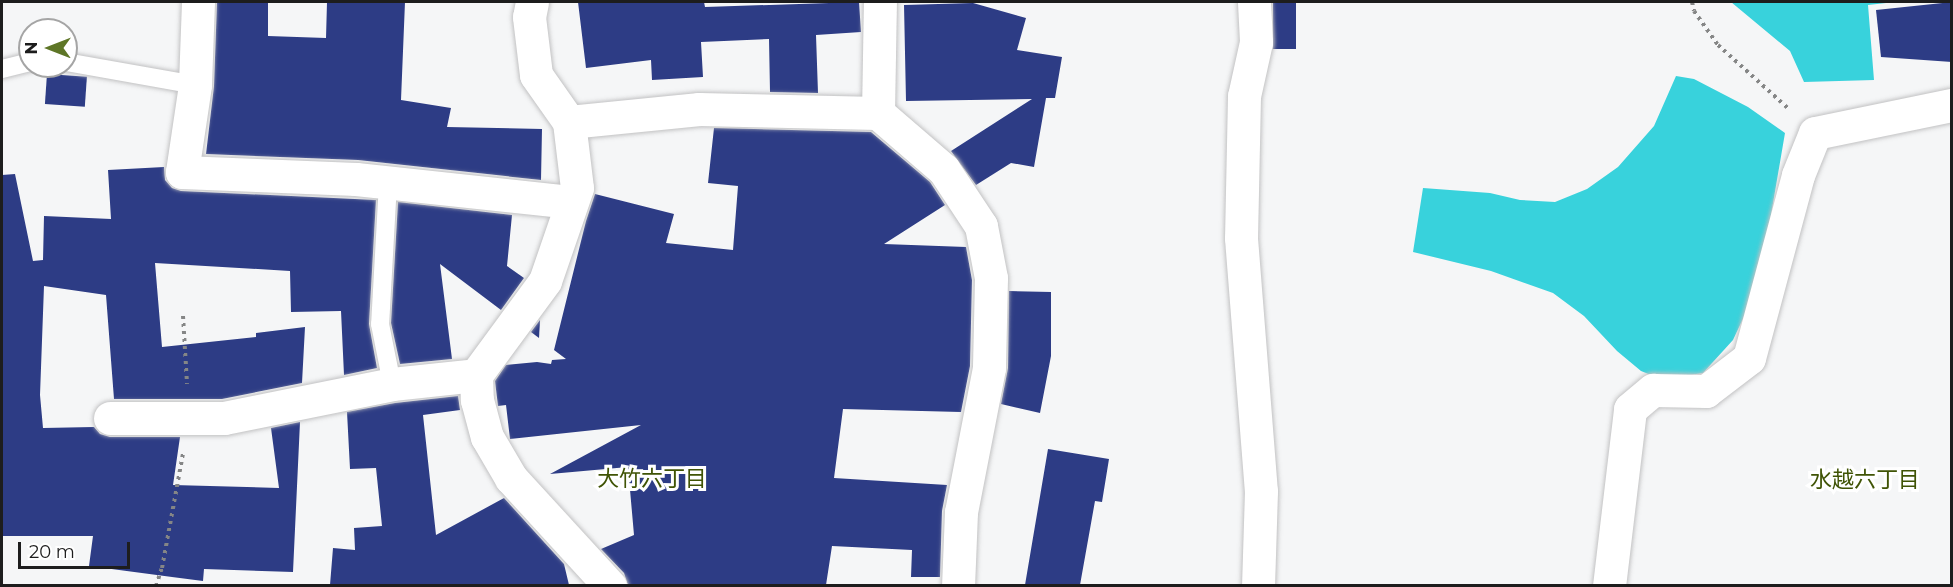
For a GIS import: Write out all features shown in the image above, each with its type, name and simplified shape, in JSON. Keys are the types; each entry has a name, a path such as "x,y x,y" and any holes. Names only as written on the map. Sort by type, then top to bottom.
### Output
{"street":[{"path":"198,2 195,85 182,172 388,183 570,202"},
{"path":"532,2 529,17 536,75 568,122 577,188 570,202 545,281 476,375 477,400 487,437 511,478 610,585"},
{"path":"878,113 880,2"},
{"path":"1254,2 1256,42 1244,96 1241,238 1261,491 1257,585"},
{"path":"1608,585 1630,409 1653,390 1706,391 1749,358 1798,175 1815,133 1952,105"},
{"path":"568,122 699,109 878,113 944,170 981,226 991,278 989,368 961,512 958,585"},
{"path":"110,418 224,418 392,384 476,375"}],"lane":[{"path":"78,64 195,85"},
{"path":"2,69 18,65"},
{"path":"388,183 380,324 392,384"}],"path":[{"path":"1692,2 1694,11 1718,45 1815,133"}],"water":[{"path":"1731,2 1895,2 1868,5 1874,80 1804,82 1790,51"},
{"path":"1676,76 1694,79 1748,107 1785,133 1765,250 1747,310 1733,340 1703,373 1661,379 1641,371 1617,351 1584,316 1553,293 1491,271 1413,252 1423,188 1490,193 1520,200 1555,202 1587,189 1618,167 1654,126"}],"building":[{"path":"217,2 268,2 268,36 326,38 327,2 405,2 401,100 451,108 447,127 542,129 541,180 358,160 206,154 214,86"},
{"path":"578,2 704,2 705,7 859,2 861,32 816,35 818,93 770,92 769,39 701,42 703,77 652,80 651,60 586,68"},
{"path":"1273,2 1296,2 1296,49 1273,49"},
{"path":"1952,2 1952,62 1881,57 1876,10"},
{"path":"973,3 1026,18 1017,50 1062,57 1055,98 1046,98 1034,167 1011,163 976,185 951,151 1032,99 906,101 904,5"},
{"path":"87,77 85,107 45,104 47,78"},
{"path":"714,128 871,132 930,182 945,205 884,244 966,247 972,280 970,366 961,412 843,409 834,478 947,485 942,511 940,577 911,577 912,550 832,546 826,585 628,585 624,573 601,549 634,535 628,467 550,474 641,425 510,439 506,405 498,406 495,381 506,365 537,362 551,364 552,360 566,359 554,350 586,221 595,194 674,214 666,243 733,250 738,186 708,183"},
{"path":"164,167 165,180 172,188 181,191 376,200 369,324 377,368 344,375 341,311 291,312 290,271 155,263 162,347 256,337 256,333 305,327 302,383 222,399 114,399 106,295 44,286 40,395 43,428 94,427 100,434 110,437 180,437 173,485 279,488 271,428 300,422 293,572 204,569 203,581 89,566 93,536 2,536 2,175 15,174 33,261 43,260 44,216 111,219 108,170"},
{"path":"398,202 512,215 507,266 524,278 501,310 440,264 452,359 400,364 391,323"},
{"path":"1009,291 1051,292 1051,356 1040,413 1001,404 1008,368"},
{"path":"540,320 539,338 531,332"},
{"path":"458,396 460,410 423,415 436,535 504,498 564,564 569,585 330,585 333,548 355,550 354,528 382,526 376,468 350,469 347,412 395,403"},
{"path":"1048,449 1109,459 1102,502 1095,501 1080,585 1025,585"}],"district":[{"name":"大竹六丁目","path":"652,479"},
{"name":"水越六丁目","path":"1865,480"}]}
